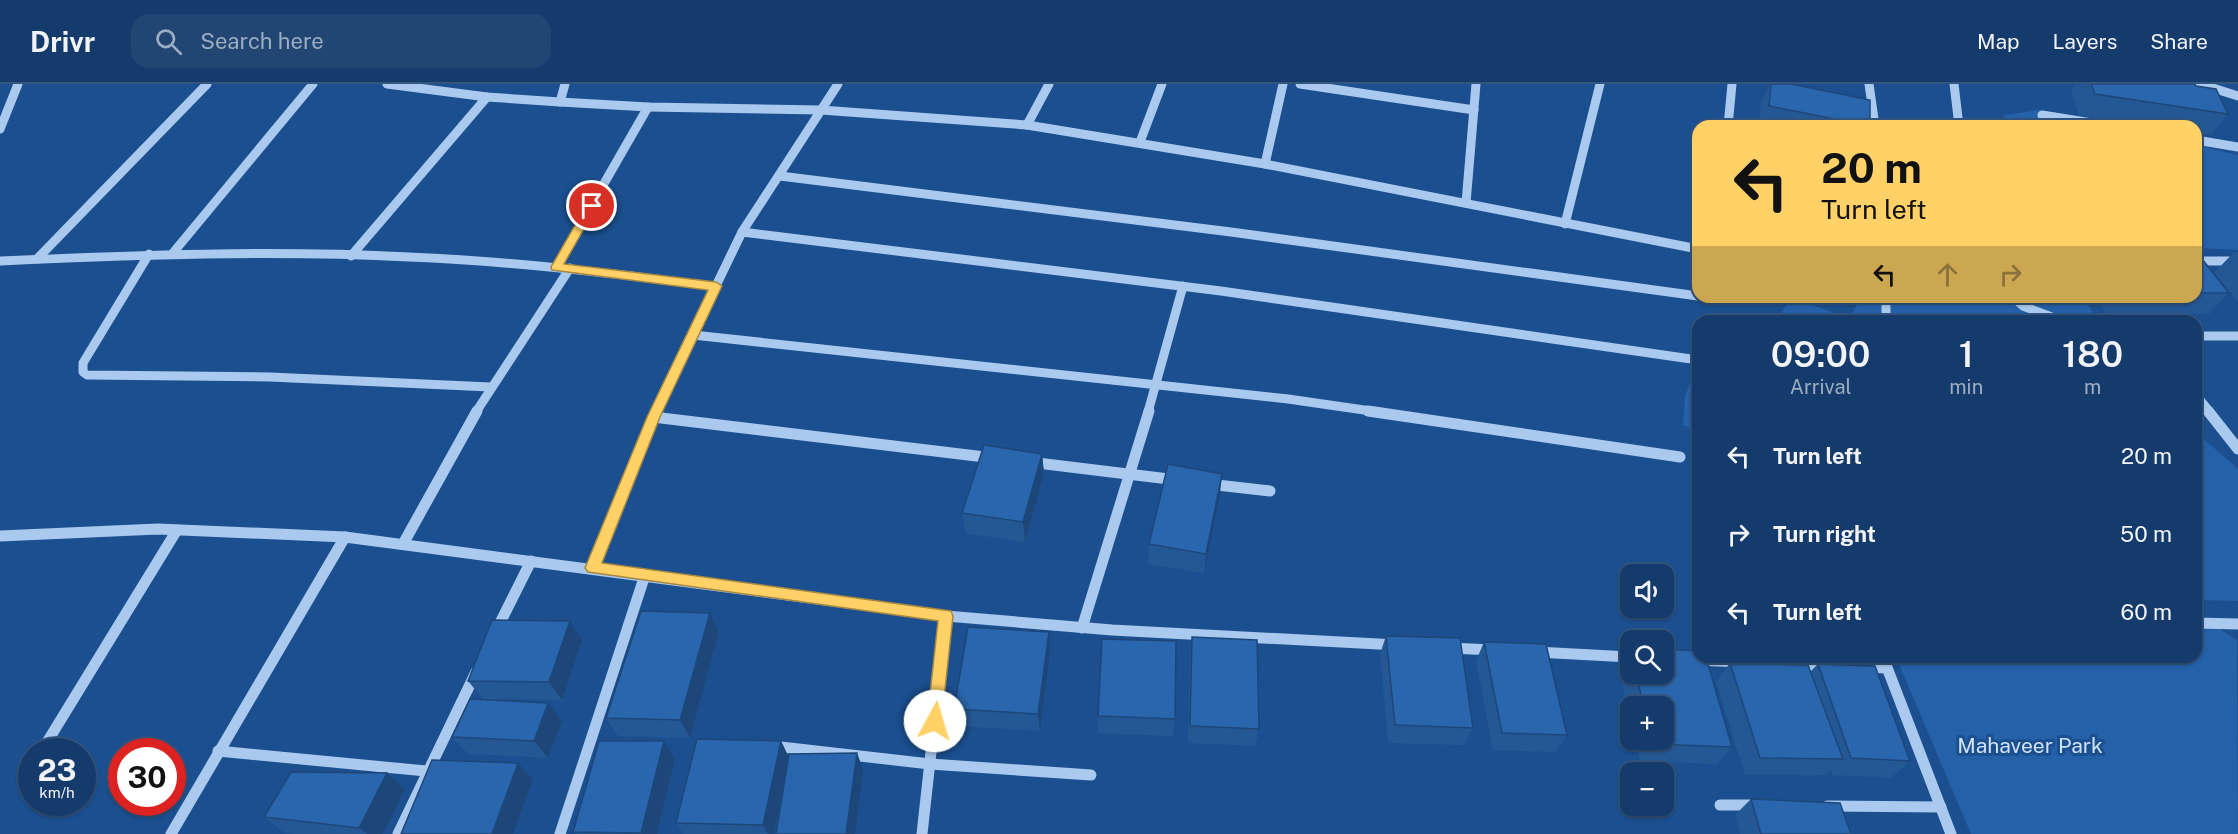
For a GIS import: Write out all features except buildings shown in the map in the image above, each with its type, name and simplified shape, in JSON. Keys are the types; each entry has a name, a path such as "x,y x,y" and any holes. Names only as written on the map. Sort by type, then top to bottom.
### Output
{"street":[{"path":"0,129 18,84"},
{"path":"37,259 207,84"},
{"path":"172,254 313,84"},
{"path":"387,84 487,97 560,102 648,107 821,110 1027,125 1265,164 1692,248"},
{"path":"460,93 464,84"},
{"path":"560,102 565,84"},
{"path":"593,568 654,417 742,232 838,84"},
{"path":"1027,125 1049,84"},
{"path":"1140,142 1162,84"},
{"path":"1265,164 1283,84"},
{"path":"1300,84 1474,110"},
{"path":"1466,203 1476,84"},
{"path":"1565,224 1600,84"},
{"path":"1729,120 1732,84"},
{"path":"1869,84 1874,120"},
{"path":"1954,84 1958,120"},
{"path":"2200,84 2238,96"},
{"path":"351,255 487,97"},
{"path":"556,267 648,107"},
{"path":"2043,120 2042,115 2073,120"},
{"path":"2202,141 2238,147"},
{"path":"780,176 1243,234 1692,295"},
{"path":"742,232 1183,286 1692,359"},
{"path":"148,254 83,363 82,372 87,375 270,377 489,387"},
{"path":"0,261 148,254 351,255 570,268 716,286"},
{"path":"2202,261 2238,261"},
{"path":"403,544 489,387 570,268"},
{"path":"1082,628 1131,475 1183,286"},
{"path":"2020,303 2046,315"},
{"path":"693,335 1288,399 1680,457"},
{"path":"2202,336 2238,336"},
{"path":"2202,403 2238,449"},
{"path":"654,417 1270,491"},
{"path":"0,536 177,530 345,537 946,616 1082,628 1408,646"},
{"path":"50,738 177,530"},
{"path":"171,834 345,537"},
{"path":"491,641 531,561"},
{"path":"560,834 645,575"},
{"path":"922,834 946,616"},
{"path":"2202,623 2238,624"},
{"path":"1431,647 1502,650"},
{"path":"1525,651 1620,656"},
{"path":"1686,659 1692,659"},
{"path":"398,834 426,771 481,662"},
{"path":"1885,663 1952,834"},
{"path":"757,744 930,764 1091,775"},
{"path":"218,751 426,771"},
{"path":"1720,804 1767,805"},
{"path":"1813,805 1941,807"}],"green space":[{"path":"2039,110 2083,120 2005,120 2004,115"},
{"path":"2202,146 2238,155 2238,250 2202,248"},
{"path":"1787,303 1807,303 1841,315 1781,315"},
{"path":"1858,303 2087,303 2094,315 1851,315"},
{"path":"1692,375 1692,429 1683,425 1685,397"},
{"path":"2202,437 2238,469 2238,601 2202,600"},
{"name":"Mahaveer Park","path":"2202,625 2215,626 2237,640 2238,834 1971,834 1899,663 2202,663"}],"route":[{"path":"592,206 556,267 716,286 654,417 593,568 946,616 935,721"}]}
